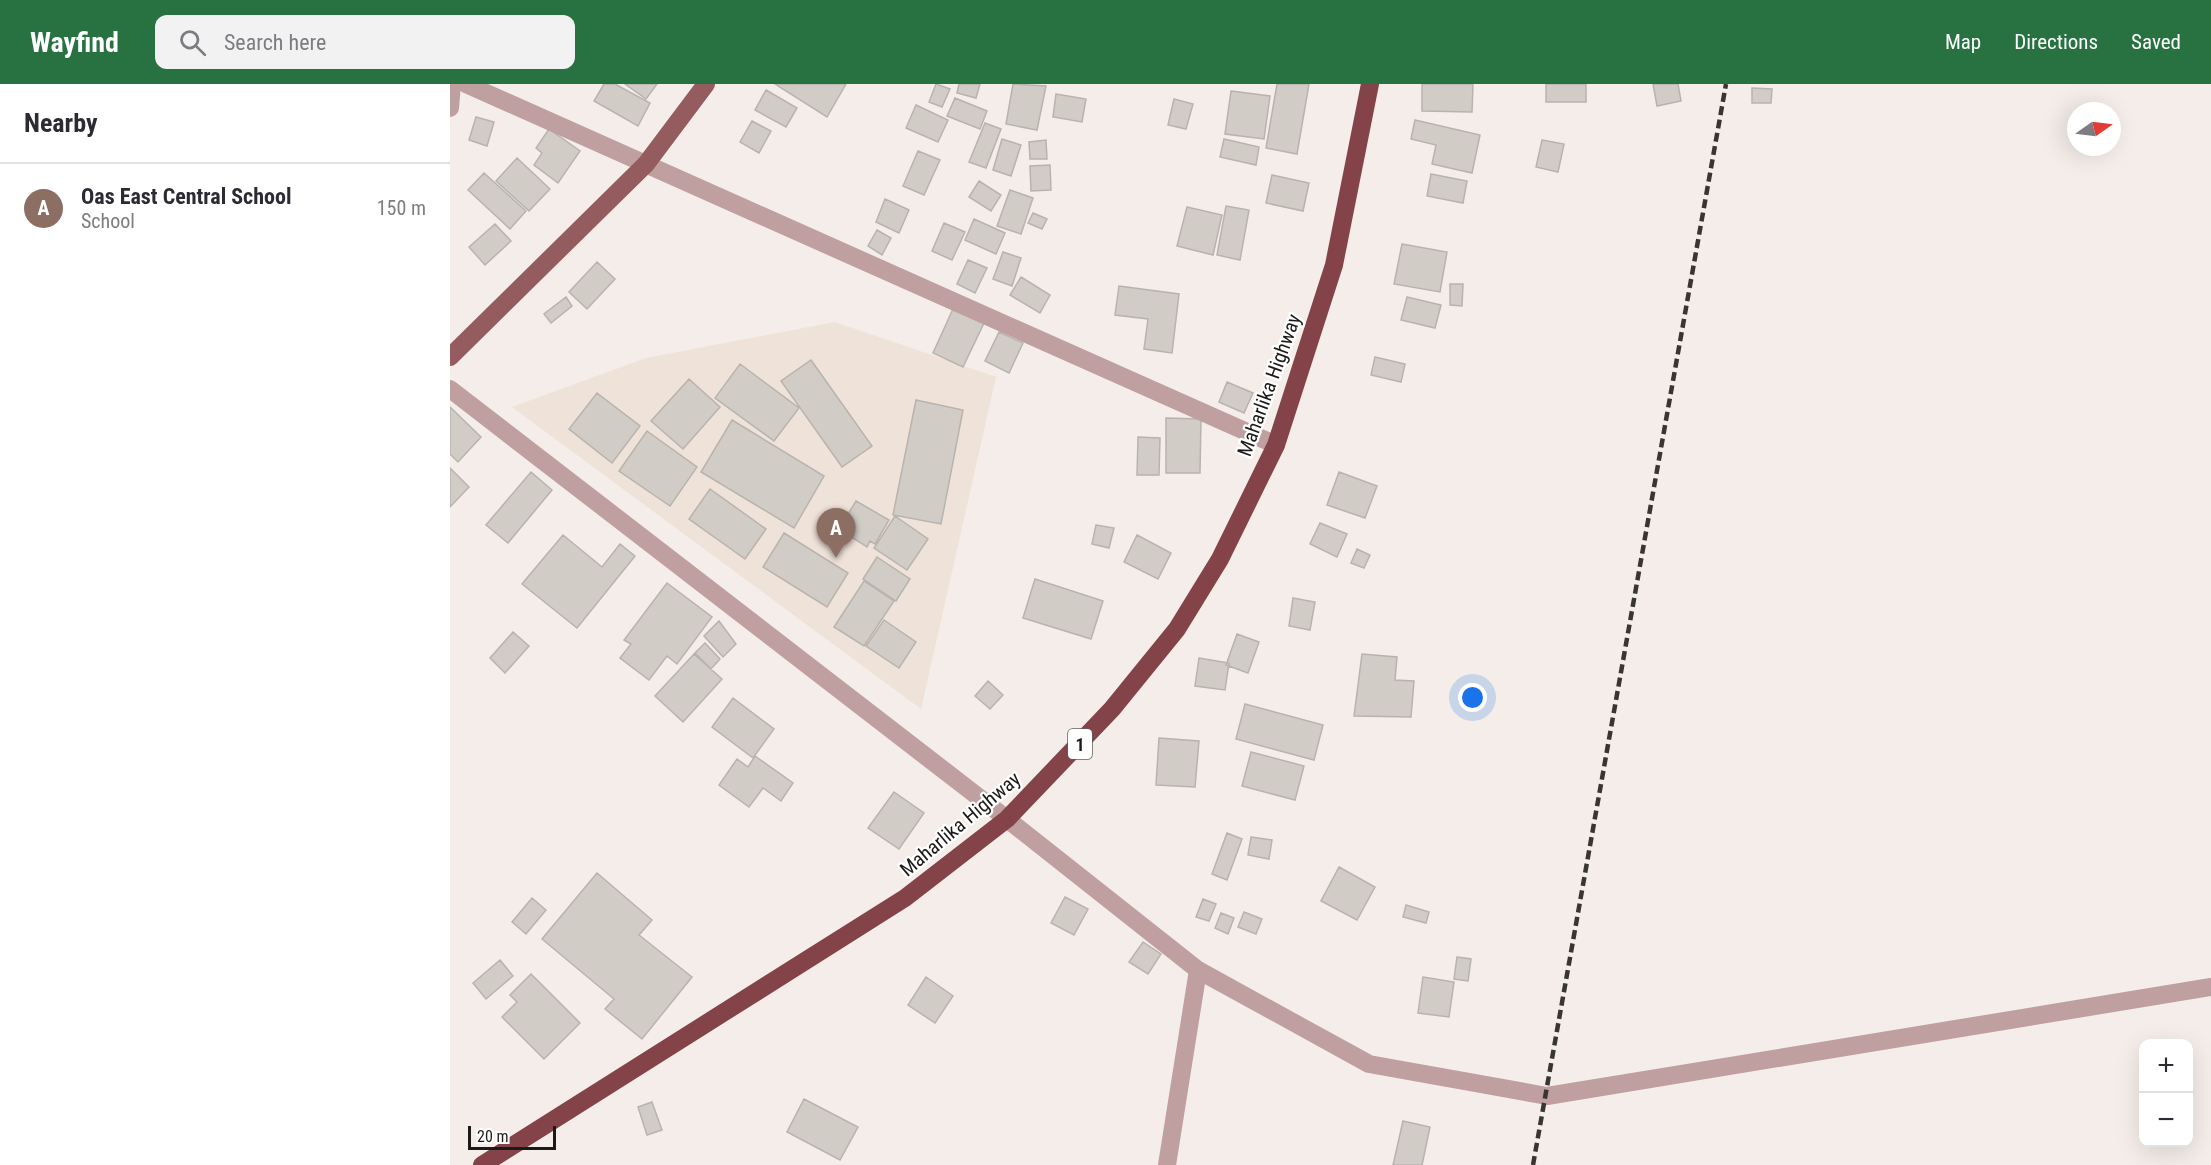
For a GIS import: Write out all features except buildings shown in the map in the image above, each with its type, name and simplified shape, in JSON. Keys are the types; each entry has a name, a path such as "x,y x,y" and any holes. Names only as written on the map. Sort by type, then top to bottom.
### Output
{"highway":[{"name":"Maharlika Highway","path":"482,1165 905,898 1007,819 1112,709 1177,629 1220,559 1276,445 1334,265 1370,84"}],"main road":[{"path":"452,350 646,164 706,84"}],"street":[{"path":"450,108 452,84"},
{"path":"466,84 1276,445"},
{"path":"450,389 1007,819 1198,970 1370,1064 1548,1096 2211,987"},
{"path":"1167,1165 1198,970"}],"shaded area":[{"path":"835,322 996,377 921,709 512,407 646,358"}],"railway":[{"path":"1533,1165 1726,84"}],"place":[{"name":"Oas East Central School","path":"836,558"}]}
